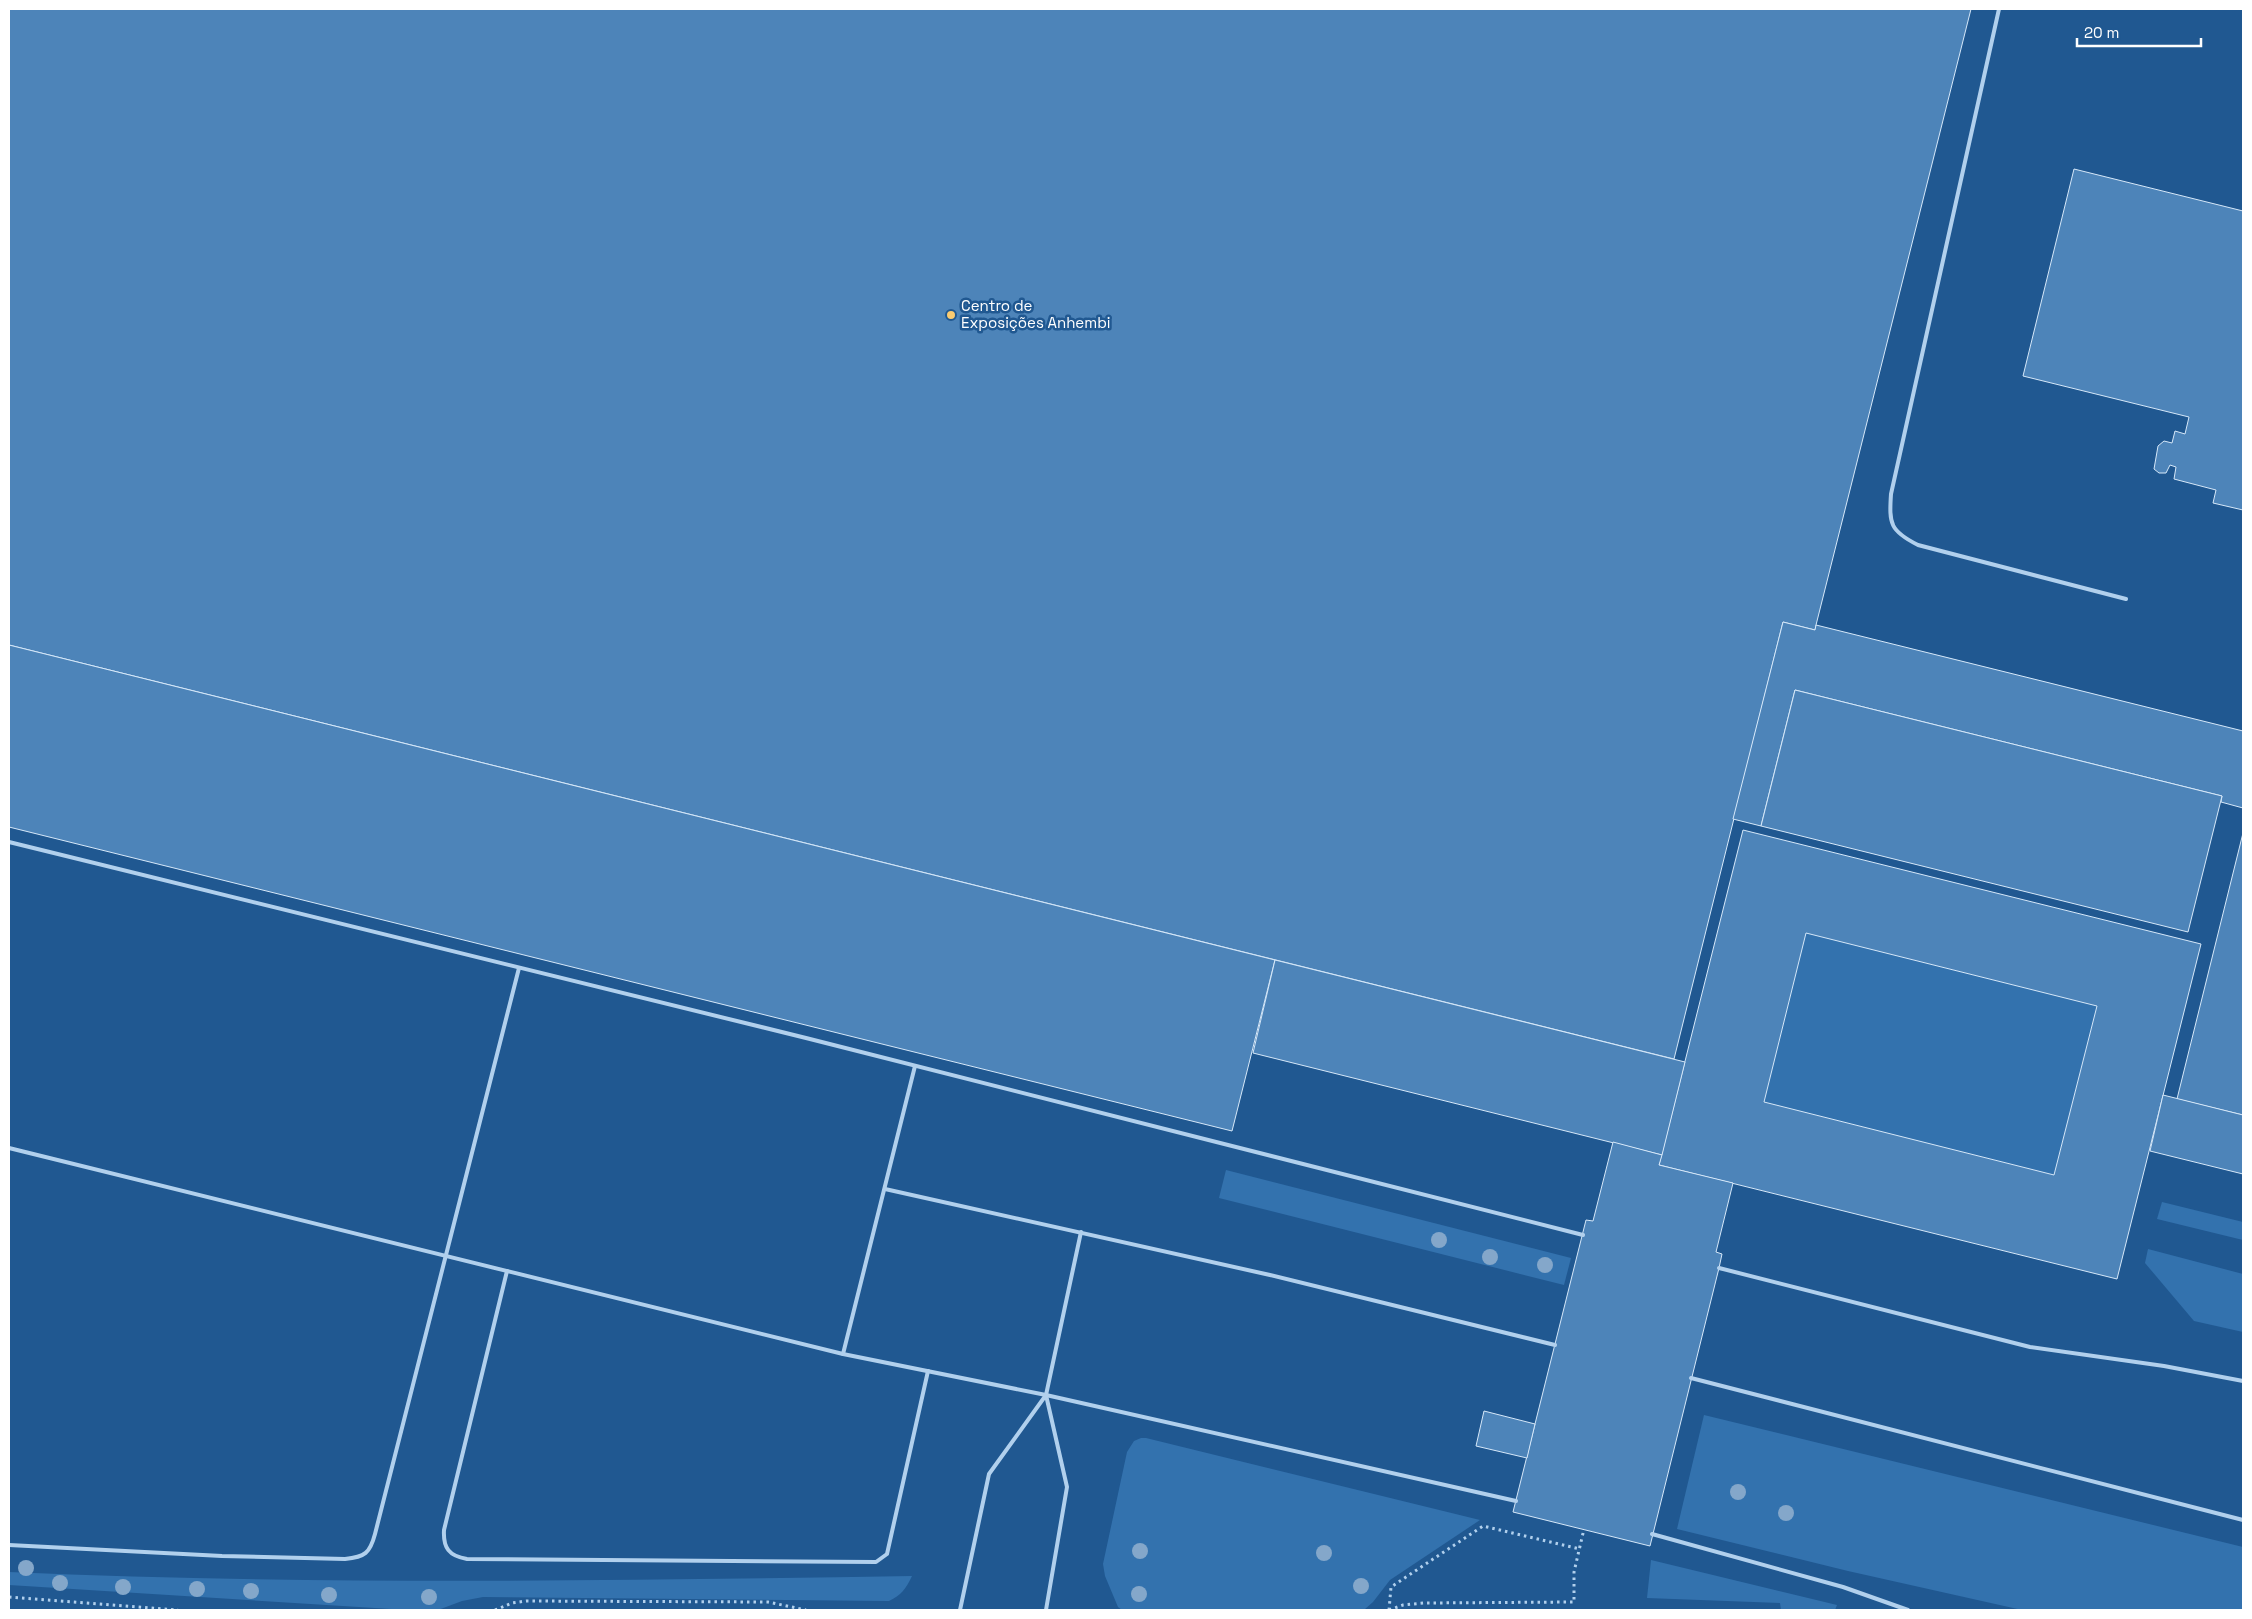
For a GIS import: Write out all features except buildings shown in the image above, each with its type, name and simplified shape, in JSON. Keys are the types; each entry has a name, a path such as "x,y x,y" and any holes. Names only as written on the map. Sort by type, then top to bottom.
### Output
{"lane":[{"path":"1999,9 1891,494 1889,519 1900,536 1918,545 2126,599"},
{"path":"9,842 915,1066 1582,1235"},
{"path":"9,1545 222,1556 336,1559 357,1558 366,1553 371,1547 375,1534 519,968"},
{"path":"843,1354 915,1066"},
{"path":"9,1148 843,1354 1046,1395 1516,1501"},
{"path":"885,1189 952,1202 1270,1275 1555,1346"},
{"path":"960,1610 989,1474 1046,1395 1081,1232"},
{"path":"1719,1268 2030,1347 2164,1366 2243,1381"},
{"path":"507,1271 444,1530 443,1541 446,1548 456,1557 467,1559 876,1562 886,1554 928,1371"},
{"path":"1691,1378 2243,1520"},
{"path":"1046,1395 1067,1487 1046,1610"},
{"path":"1652,1534 1843,1587 1908,1610"}],"path":[{"path":"1580,1549 1483,1526 1391,1587 1389,1610 1403,1605 1424,1603 1574,1602 1574,1572 1580,1549 1584,1529"},
{"path":"9,1597 178,1610"},
{"path":"495,1610 512,1603 526,1601 768,1602 806,1610"}],"shaded area":[{"path":"1806,933 2097,1006 2054,1175 1764,1102"},
{"path":"1226,1170 1571,1258 1564,1285 1219,1198"},
{"path":"2162,1202 2243,1222 2243,1240 2157,1219"},
{"path":"2148,1249 2243,1274 2243,1332 2194,1321 2145,1263"},
{"path":"1704,1415 2243,1547 2243,1609 2022,1610 1848,1571 1677,1529"},
{"path":"1141,1438 1480,1520 1390,1580 1365,1609 1122,1610 1118,1607 1105,1576 1103,1564 1127,1452 1134,1441"},
{"path":"1651,1560 1837,1605 1835,1610 1781,1610 1780,1603 1647,1598"},
{"path":"9,1572 235,1579 461,1581 912,1576 903,1591 889,1601 483,1597 462,1601 438,1610 407,1610 9,1585"}],"place":[{"name":"Centro de Exposições Anhembi","path":"951,315"}]}
